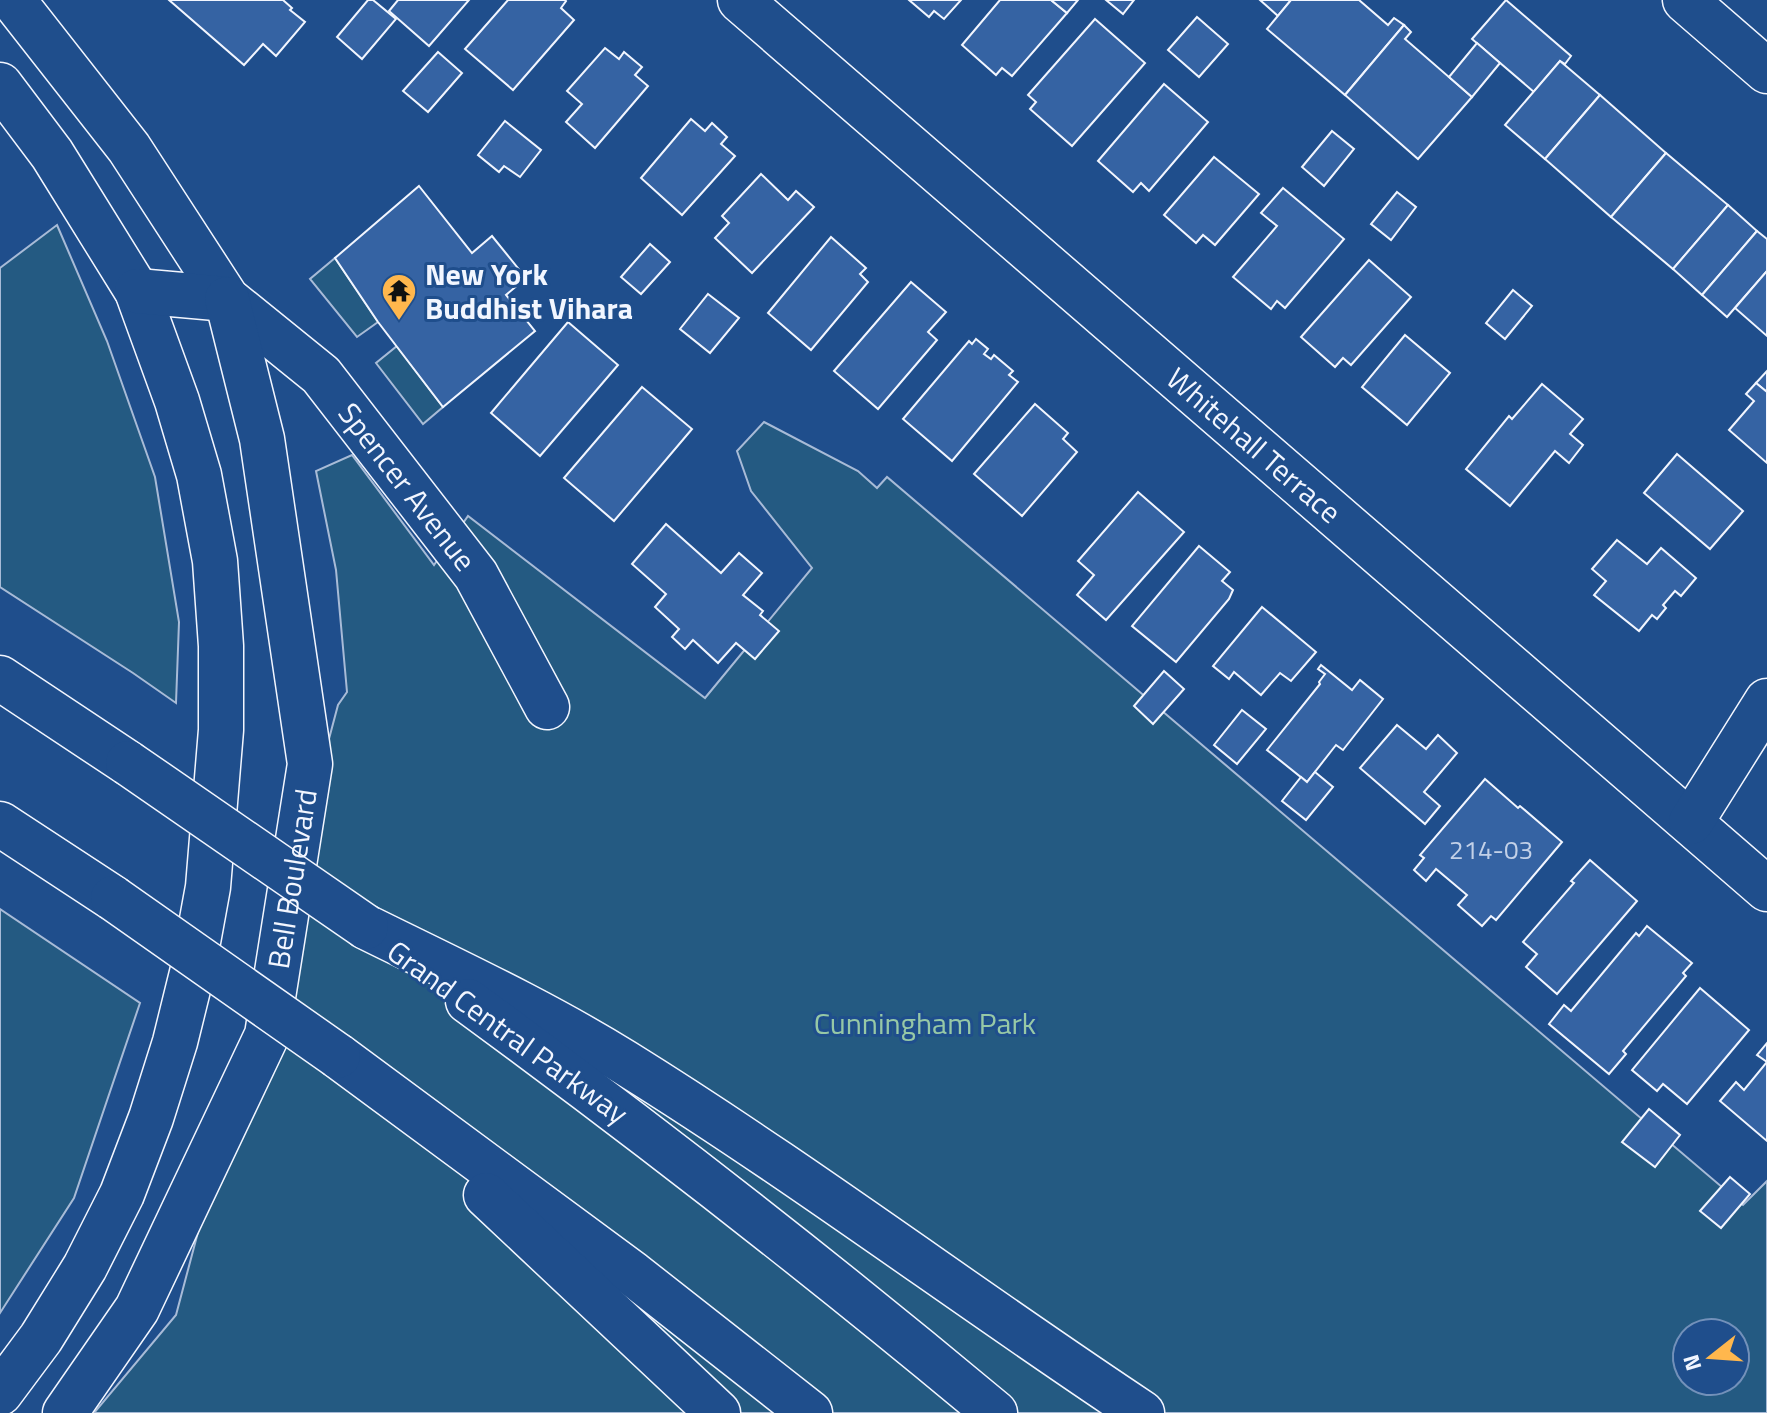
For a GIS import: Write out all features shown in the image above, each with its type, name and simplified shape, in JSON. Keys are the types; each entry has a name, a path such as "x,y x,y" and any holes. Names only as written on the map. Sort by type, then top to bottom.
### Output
{"main road":[{"name":"Spencer Avenue","path":"13,0 129,148 227,299 321,375 476,575 547,707"},
{"name":"Whitehall Terrace","path":"740,0 1767,889"},
{"path":"1685,0 1767,71"},
{"path":"0,85 52,154 137,291 177,401 199,475 215,561 221,646 221,730 208,887 193,969 175,1042 122,1194 85,1267 41,1338 0,1393"},
{"path":"137,291 227,299"},
{"name":"Bell Boulevard","path":"65,1413 137,1309 267,1035 310,764 262,439 227,299"},
{"name":"Grand Central Parkway","path":"0,678 366,927 565,1072 843,1287 995,1413"},
{"path":"1691,822 1767,701"},
{"path":"0,824 113,898 338,1056 633,1274 810,1413"},
{"path":"366,927 508,996 622,1061 724,1126 1142,1413"},
{"path":"338,1056 718,1413"}],"green space":[{"path":"57,225 107,341 155,477 179,622 176,703 0,587 0,268"},
{"path":"335,258 378,322 357,337 310,279"},
{"path":"397,346 443,407 423,424 376,363"},
{"name":"Cunningham Park","path":"764,422 858,471 877,488 887,477 1743,1205 1767,1181 1767,1413 94,1413 176,1315 338,705 347,692 336,570 316,471 352,455 434,565 468,516 705,698 812,568 751,491 737,451"},
{"path":"0,909 140,1003 74,1198 0,1313"}],"building":[{"path":"169,0 283,0 305,22 276,56 263,44 244,65"},
{"path":"368,0 373,0 396,19 362,59 337,37"},
{"path":"398,0 469,0 429,46 389,11"},
{"path":"508,0 565,0 561,8 574,20 513,90 465,49"},
{"path":"909,0 961,0 944,19 934,11 929,17"},
{"path":"1000,0 1051,0 1067,13 1012,76 1002,68 996,75 962,45"},
{"path":"1051,0 1078,0 1067,13"},
{"path":"1106,0 1134,0 1123,14"},
{"path":"1260,0 1291,0 1278,16"},
{"path":"1291,0 1359,0 1388,25 1394,18 1404,25 1345,95 1267,29"},
{"path":"1506,0 1571,56 1565,64 1560,61 1534,92 1472,39"},
{"path":"1197,17 1228,44 1199,77 1168,50"},
{"path":"1095,19 1145,63 1072,146 1030,109 1036,102 1028,95"},
{"path":"1404,25 1411,32 1405,39 1472,97 1418,159 1345,95"},
{"path":"1477,43 1500,63 1472,97 1449,77"},
{"path":"605,48 619,59 624,52 642,67 635,75 648,86 595,148 566,122 582,104 567,91"},
{"path":"438,52 462,73 428,112 403,91"},
{"path":"1560,61 1600,95 1545,159 1505,125"},
{"path":"1164,84 1208,122 1149,191 1141,183 1133,192 1098,161"},
{"path":"1600,95 1666,153 1611,217 1545,159"},
{"path":"691,119 705,131 712,123 727,137 721,144 735,156 682,215 641,178"},
{"path":"505,121 541,150 520,177 504,166 499,172 478,155"},
{"path":"1332,131 1354,149 1324,186 1302,167"},
{"path":"1666,153 1728,205 1673,269 1611,217"},
{"path":"1214,157 1259,194 1215,245 1203,235 1196,243 1164,215"},
{"path":"761,174 788,200 796,191 814,207 752,273 715,238 729,223 722,216"},
{"path":"419,186 472,253 492,236 526,278 506,295 535,331 443,407 378,322 335,258"},
{"path":"1283,188 1344,239 1285,308 1277,301 1271,309 1233,277 1277,226 1261,213"},
{"path":"1397,192 1416,207 1391,240 1371,224"},
{"path":"1728,205 1757,231 1702,295 1673,269"},
{"path":"1757,231 1767,239 1767,271 1727,317 1702,295"},
{"path":"831,237 866,268 860,274 868,282 811,350 768,313"},
{"path":"650,244 670,262 641,294 621,277"},
{"path":"1369,260 1411,297 1351,365 1343,358 1335,367 1301,337"},
{"path":"1767,271 1767,336 1735,308"},
{"path":"911,282 946,312 928,332 937,340 878,409 834,371"},
{"path":"1513,290 1532,306 1505,339 1486,323"},
{"path":"708,294 739,318 710,353 680,329"},
{"path":"568,322 618,365 540,456 491,413"},
{"path":"1405,335 1450,373 1407,425 1362,387"},
{"path":"976,339 988,349 984,354 991,359 994,355 1013,371 1009,375 1018,382 952,461 903,419 969,341 972,344"},
{"path":"1767,371 1767,392 1756,383"},
{"path":"1756,383 1767,392 1767,463 1729,430 1754,401 1746,394"},
{"path":"1542,384 1583,419 1570,434 1583,445 1569,463 1555,451 1510,506 1466,469 1509,416 1512,419"},
{"path":"642,387 692,429 614,521 564,478"},
{"path":"1035,404 1068,433 1063,439 1077,452 1022,516 974,474"},
{"path":"1677,454 1743,511 1710,549 1644,493"},
{"path":"1138,492 1184,532 1106,620 1077,595 1094,575 1078,561"},
{"path":"666,524 721,573 739,553 762,573 743,595 763,611 760,615 779,631 755,659 736,643 718,663 693,640 685,649 672,637 679,629 655,607 666,594 632,564"},
{"path":"1617,540 1647,564 1661,548 1696,578 1681,596 1675,591 1663,605 1666,608 1657,619 1652,615 1639,631 1594,595 1606,581 1592,569"},
{"path":"1199,546 1230,572 1222,581 1233,590 1229,599 1176,662 1132,626"},
{"path":"1262,607 1316,652 1291,681 1280,673 1261,695 1234,672 1229,679 1213,666"},
{"path":"1321,665 1352,690 1360,680 1383,699 1343,750 1336,745 1307,782 1267,750 1320,684 1325,674 1318,669"},
{"path":"1164,671 1184,689 1153,724 1134,706"},
{"path":"1242,710 1266,729 1237,764 1214,745"},
{"path":"1397,725 1426,749 1438,735 1457,753 1424,792 1440,806 1425,824 1360,768"},
{"path":"1315,772 1333,787 1306,820 1282,801 1301,777 1307,782"},
{"path":"1485,779 1562,842 1496,920 1491,916 1482,926 1458,905 1467,895 1436,869 1426,881 1414,870 1424,858 1420,855"},
{"path":"1590,860 1637,901 1557,994 1526,967 1537,954 1523,942"},
{"path":"1647,926 1692,963 1683,973 1686,976 1623,1051 1626,1054 1609,1074 1549,1024 1564,1005 1571,1011 1636,933 1639,936"},
{"path":"1700,988 1749,1030 1687,1104 1663,1084 1657,1091 1632,1070"},
{"path":"1767,1043 1767,1062 1757,1055"},
{"path":"1767,1062 1767,1141 1720,1101 1736,1082 1744,1090"},
{"path":"1649,1109 1680,1135 1655,1167 1622,1142"},
{"path":"1730,1177 1750,1194 1721,1228 1700,1211"}],"place":[{"name":"New York Buddhist Vihara","path":"399,322"}]}
